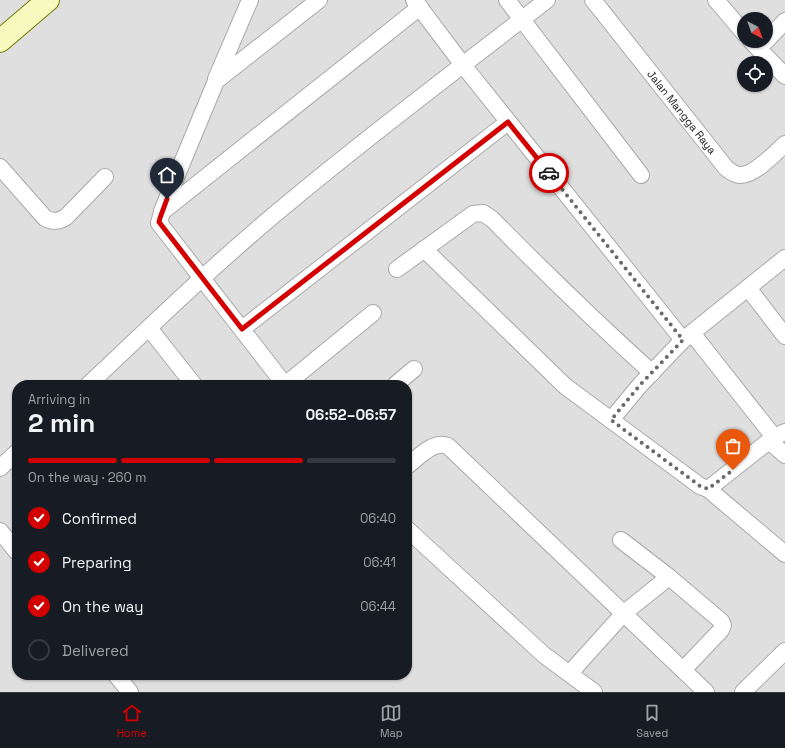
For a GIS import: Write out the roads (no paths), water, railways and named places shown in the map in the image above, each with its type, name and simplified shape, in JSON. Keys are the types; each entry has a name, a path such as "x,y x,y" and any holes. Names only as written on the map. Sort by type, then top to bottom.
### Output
{"main road":[{"path":"0,41 48,0"}],"street":[{"path":"250,0 159,222 281,380"},
{"path":"216,81 318,0"},
{"path":"507,0 641,175"},
{"path":"99,380 149,328 202,278 291,200 547,0"},
{"name":"Jalan Mangga Raya","path":"593,0 726,168 739,175 752,172 785,144"},
{"path":"716,0 737,25"},
{"path":"162,212 417,4 508,122 687,337 776,437 785,455"},
{"path":"773,32 785,21"},
{"path":"764,48 785,76"},
{"path":"242,329 508,122"},
{"path":"0,167 45,218 53,221 61,221 66,217 104,177"},
{"path":"397,269 473,214 483,213 492,219 550,278 652,373"},
{"path":"424,249 565,386 700,486 708,489 785,554"},
{"path":"611,420 652,373 687,337 785,258"},
{"path":"748,288 785,336"},
{"path":"291,380 373,313"},
{"path":"149,328 190,380"},
{"path":"401,380 414,369"},
{"path":"708,489 776,437"},
{"path":"412,462 431,448 441,444 448,446 706,692"},
{"path":"0,468 12,457"},
{"path":"0,530 12,546"},
{"path":"412,534 544,655 594,692"},
{"path":"621,540 669,577 723,625 721,630 683,670"},
{"path":"570,673 624,613 669,577"},
{"path":"743,692 785,651"},
{"path":"120,680 130,692"}]}
